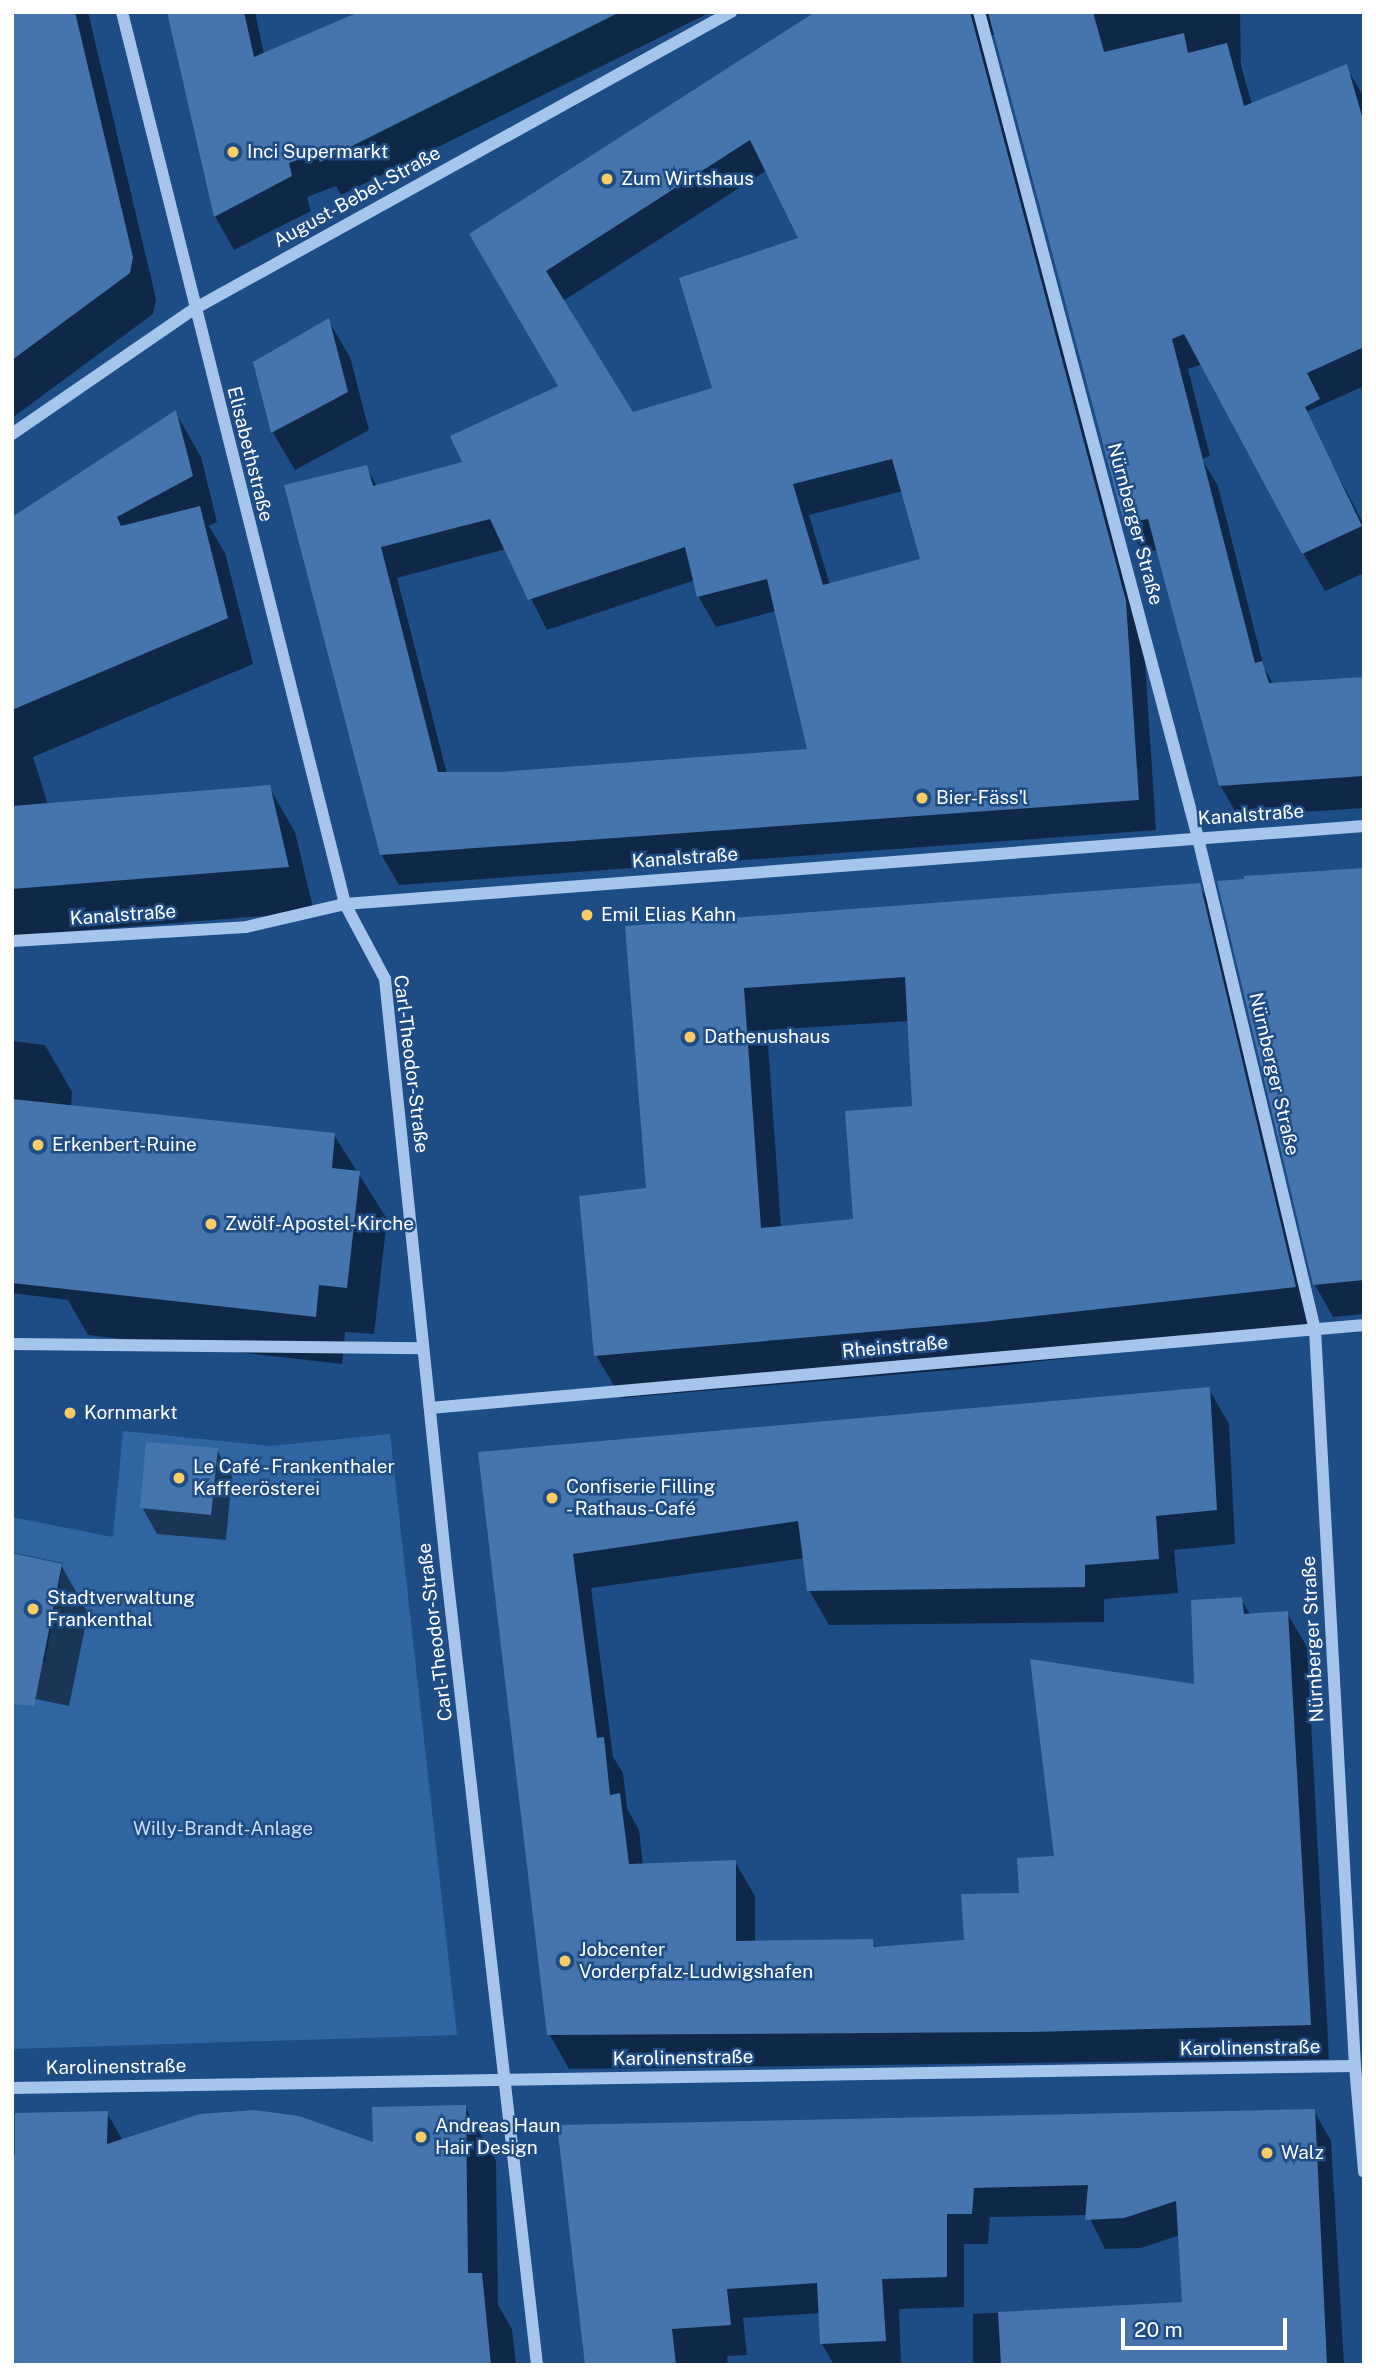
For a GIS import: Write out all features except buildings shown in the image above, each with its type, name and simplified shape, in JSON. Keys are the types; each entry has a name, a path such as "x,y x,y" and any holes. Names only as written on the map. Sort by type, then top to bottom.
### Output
{"street":[{"name":"Elisabethstraße","path":"122,12 194,309 345,904"},
{"name":"August-Bebel-Straße","path":"12,434 194,309 731,12"},
{"name":"Nürnberger Straße","path":"979,12 1198,838 1315,1330 1355,2066 1364,2172"},
{"name":"Kanalstraße","path":"12,941 246,927 345,904 1364,826"},
{"name":"Carl-Theodor-Straße","path":"345,904 384,979 422,1348 507,2081 537,2365"},
{"name":"Rheinstraße","path":"430,1408 1364,1325"},
{"path":"12,1344 422,1348"},
{"name":"Karolinenstraße","path":"12,2088 1355,2066"}],"green space":[{"name":"Willy-Brandt-Anlage","path":"123,1431 271,1446 390,1434 457,2035 12,2049 12,1655 45,1662 63,1563 12,1552 12,1517 113,1537"}],"place":[{"name":"Inci Supermarkt","path":"233,152"},
{"name":"Zum Wirtshaus","path":"607,179"},
{"name":"Bier-Fäss'l","path":"922,798"},
{"name":"Emil Elias Kahn","path":"587,915"},
{"name":"Dathenushaus","path":"690,1037"},
{"name":"Erkenbert-Ruine","path":"38,1145"},
{"name":"Zwölf-Apostel-Kirche","path":"211,1224"},
{"name":"Kornmarkt","path":"70,1413"},
{"name":"Le Café - Frankenthaler Kaffeerösterei","path":"179,1478"},
{"name":"Confiserie Filling - Rathaus-Café","path":"552,1498"},
{"name":"Stadtverwaltung Frankenthal","path":"33,1609"},
{"name":"Jobcenter Vorderpfalz-Ludwigshafen","path":"565,1961"},
{"name":"Andreas Haun Hair Design","path":"421,2137"},
{"name":"Walz","path":"1267,2153"}]}
